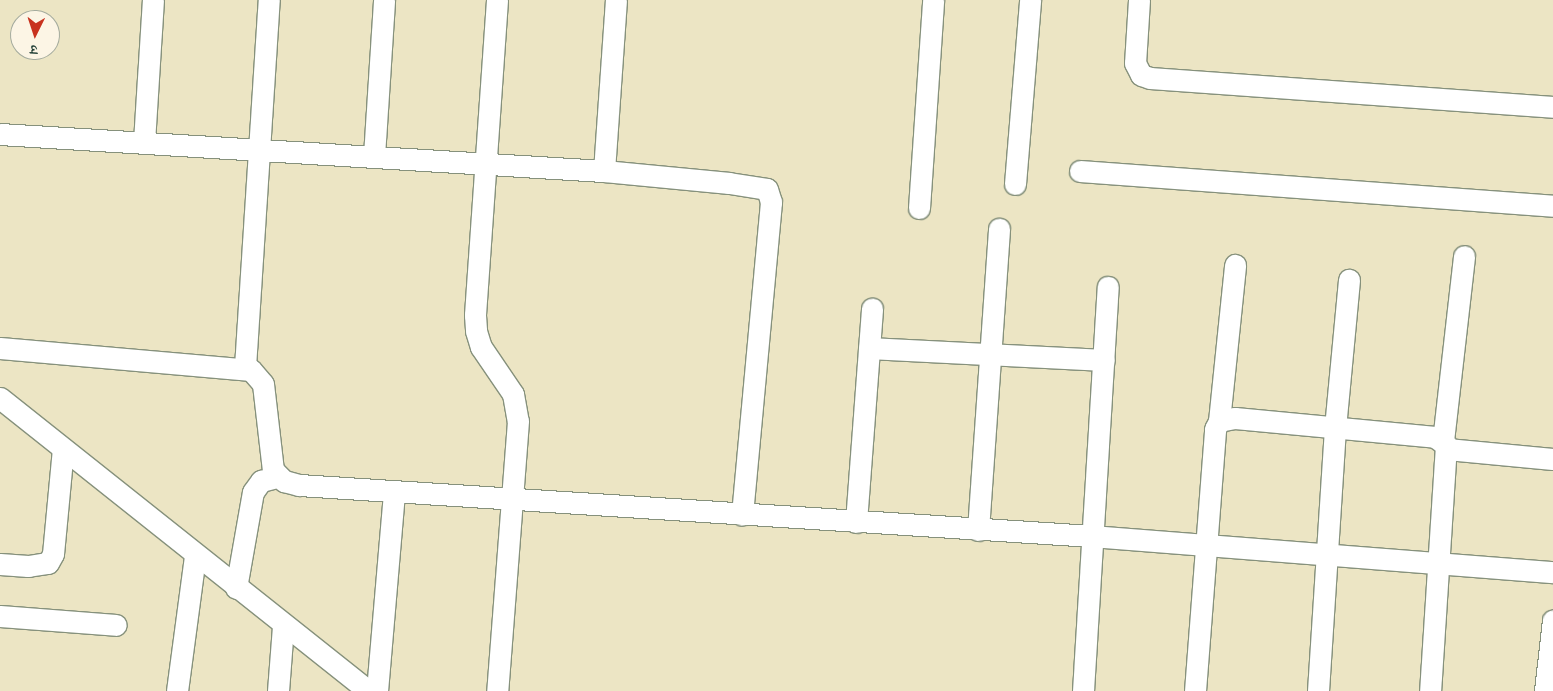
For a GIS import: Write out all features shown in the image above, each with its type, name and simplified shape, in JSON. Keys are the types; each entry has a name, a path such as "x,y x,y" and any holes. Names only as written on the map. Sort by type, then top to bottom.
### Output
{"street":[{"path":"144,142 153,0"},
{"path":"246,367 269,0"},
{"path":"374,156 384,0"},
{"path":"497,0 476,331 517,408 515,499 497,691"},
{"path":"604,171 616,0"},
{"path":"919,208 933,0"},
{"path":"1015,184 1030,0"},
{"path":"1139,0 1135,63 1141,75 1150,78 1553,107"},
{"path":"0,134 604,171 730,183 766,190 771,194 742,515"},
{"path":"1080,171 1553,206"},
{"path":"978,530 999,229"},
{"path":"1430,691 1440,563 1445,445 1464,256"},
{"path":"1195,691 1215,428 1219,422 1235,265"},
{"path":"1318,691 1335,428 1349,280"},
{"path":"1083,691 1108,287"},
{"path":"856,522 872,309"},
{"path":"0,348 246,367 256,373 263,384 273,470 277,477"},
{"path":"869,348 1104,360"},
{"path":"0,398 195,556 368,691"},
{"path":"1219,422 1234,418 1335,428 1553,459"},
{"path":"0,564 28,566 48,563 53,554 62,449"},
{"path":"236,588 253,492 261,481 277,477 299,486 1092,536 1553,572"},
{"path":"377,691 394,492"},
{"path":"177,691 195,556"},
{"path":"0,616 116,625"},
{"path":"1545,691 1553,620"},
{"path":"278,691 283,626"}]}
